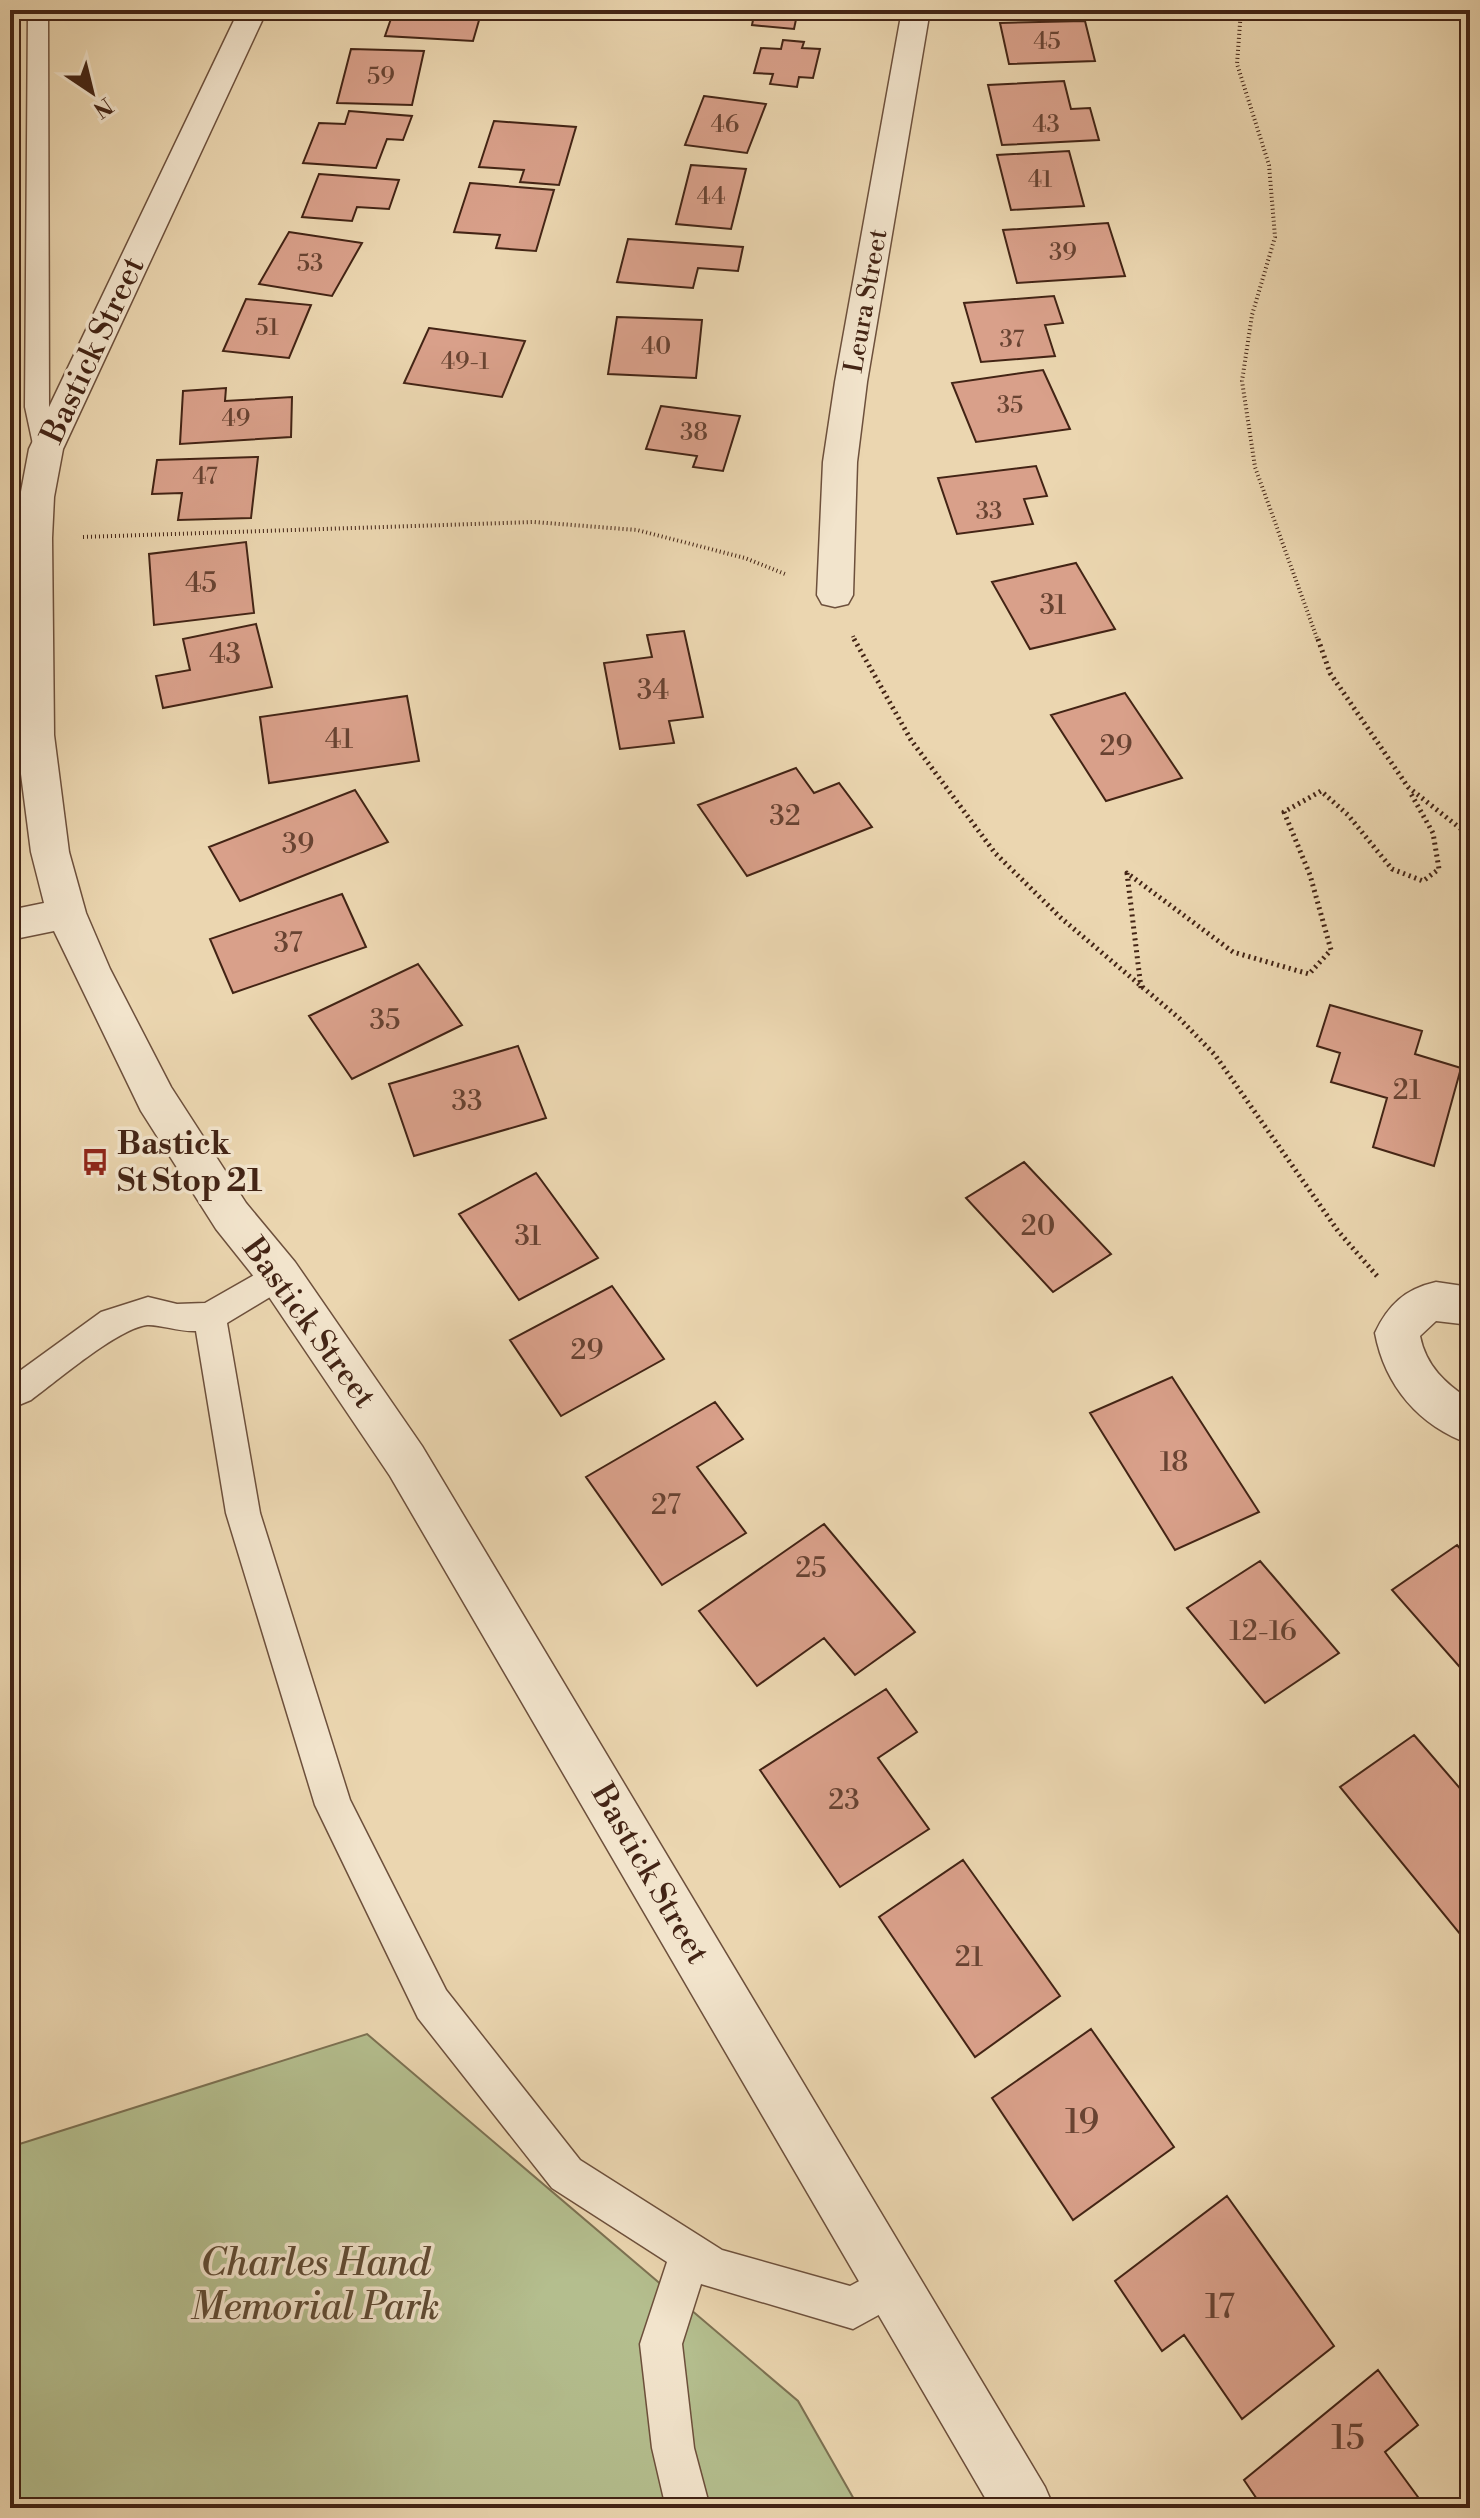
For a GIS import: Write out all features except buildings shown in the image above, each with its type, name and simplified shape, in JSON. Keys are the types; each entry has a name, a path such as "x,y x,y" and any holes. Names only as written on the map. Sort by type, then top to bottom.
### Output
{"street":[{"name":"Bastick Street","path":"253,10 46,449 37,497 35,538 35,735 50,852 66,913 108,1007 156,1099 231,1216 279,1275 406,1461 1024,2508"},
{"name":"Leura Street","path":"835,595 840,462 851,382 916,10"},
{"path":"10,925 66,913"},
{"path":"1470,1306 1448,1300 1428,1302 1410,1313 1397,1333 1407,1371 1424,1393 1470,1424"}],"lane":[{"path":"38,10 37,407 46,449"},
{"path":"19,1390 113,1322 148,1311 177,1318 210,1317 279,1275"},
{"path":"210,1317 243,1513 333,1805 432,2004 566,2174 690,2254 713,2268 853,2308 891,2285"},
{"path":"688,2508 673,2448 661,2344 690,2254"}],"path":[{"path":"1141,989 1127,873 1233,952 1309,974 1331,950 1310,875 1284,812 1321,791 1348,815 1392,869 1423,881 1439,869 1433,833 1408,787 1330,673 1255,467 1242,381 1252,315 1275,237 1269,165 1237,64 1241,10"},
{"path":"35,538 549,523 653,534 745,558 835,595 867,666 911,740 995,853 1061,918 1180,1019 1215,1055 1338,1231 1410,1313"},
{"path":"1408,787 1470,836"}],"green space":[{"name":"Charles Hand Memorial Park","path":"367,2034 798,2401 859,2508 10,2508 10,2147"}],"place":[{"name":"Bastick St Stop 21","path":"95,1162"}]}
